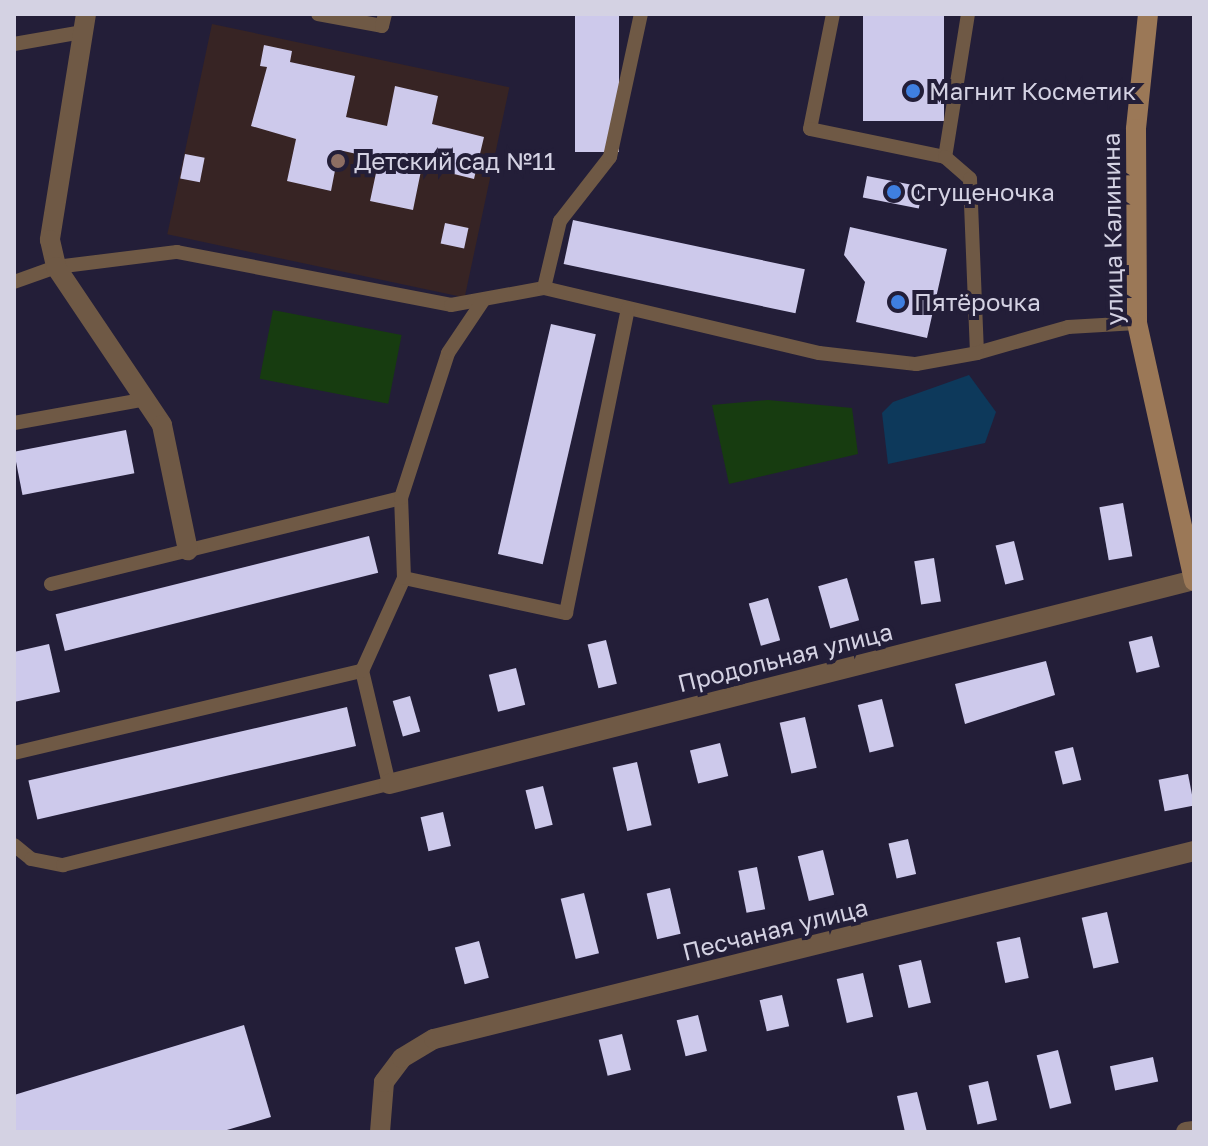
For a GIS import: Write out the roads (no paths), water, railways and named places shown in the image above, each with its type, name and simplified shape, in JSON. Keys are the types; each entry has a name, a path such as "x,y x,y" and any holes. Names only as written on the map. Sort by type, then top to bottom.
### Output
{"main road":[{"name":"улица Калинина","path":"1148,14 1136,129 1137,323 1194,581"}],"street":[{"path":"85,23 50,240 56,267 115,348 142,400 162,425 188,550"},
{"name":"Продольная улица","path":"389,784 1194,581"},
{"name":"Песчаная улица","path":"380,1132 384,1082 402,1058 434,1039 1194,851"},
{"path":"1186,1132 1194,1131"}],"lane":[{"path":"318,14 382,26 385,14"},
{"path":"544,288 560,221 610,157 641,14"},
{"path":"833,14 810,129 945,157 970,179 977,353"},
{"path":"945,157 968,14"},
{"path":"14,44 85,23"},
{"path":"14,282 56,267 177,252 451,305 544,288 819,353 916,364 977,353 1068,327 1137,323"},
{"path":"14,845 31,859 63,865 389,784 362,671 404,578 401,498 448,353 483,301"},
{"path":"404,578 566,613 628,308"},
{"path":"14,423 142,400"},
{"path":"51,584 401,498"},
{"path":"14,753 362,671"}],"water":[{"path":"969,375 996,412 985,443 888,464 882,413 893,402"}],"place":[{"name":"Магнит Косметик","path":"913,91"},
{"name":"Детский сад №11","path":"338,161"},
{"name":"Сгущеночка","path":"894,192"},
{"name":"Пятёрочка","path":"898,302"}]}
